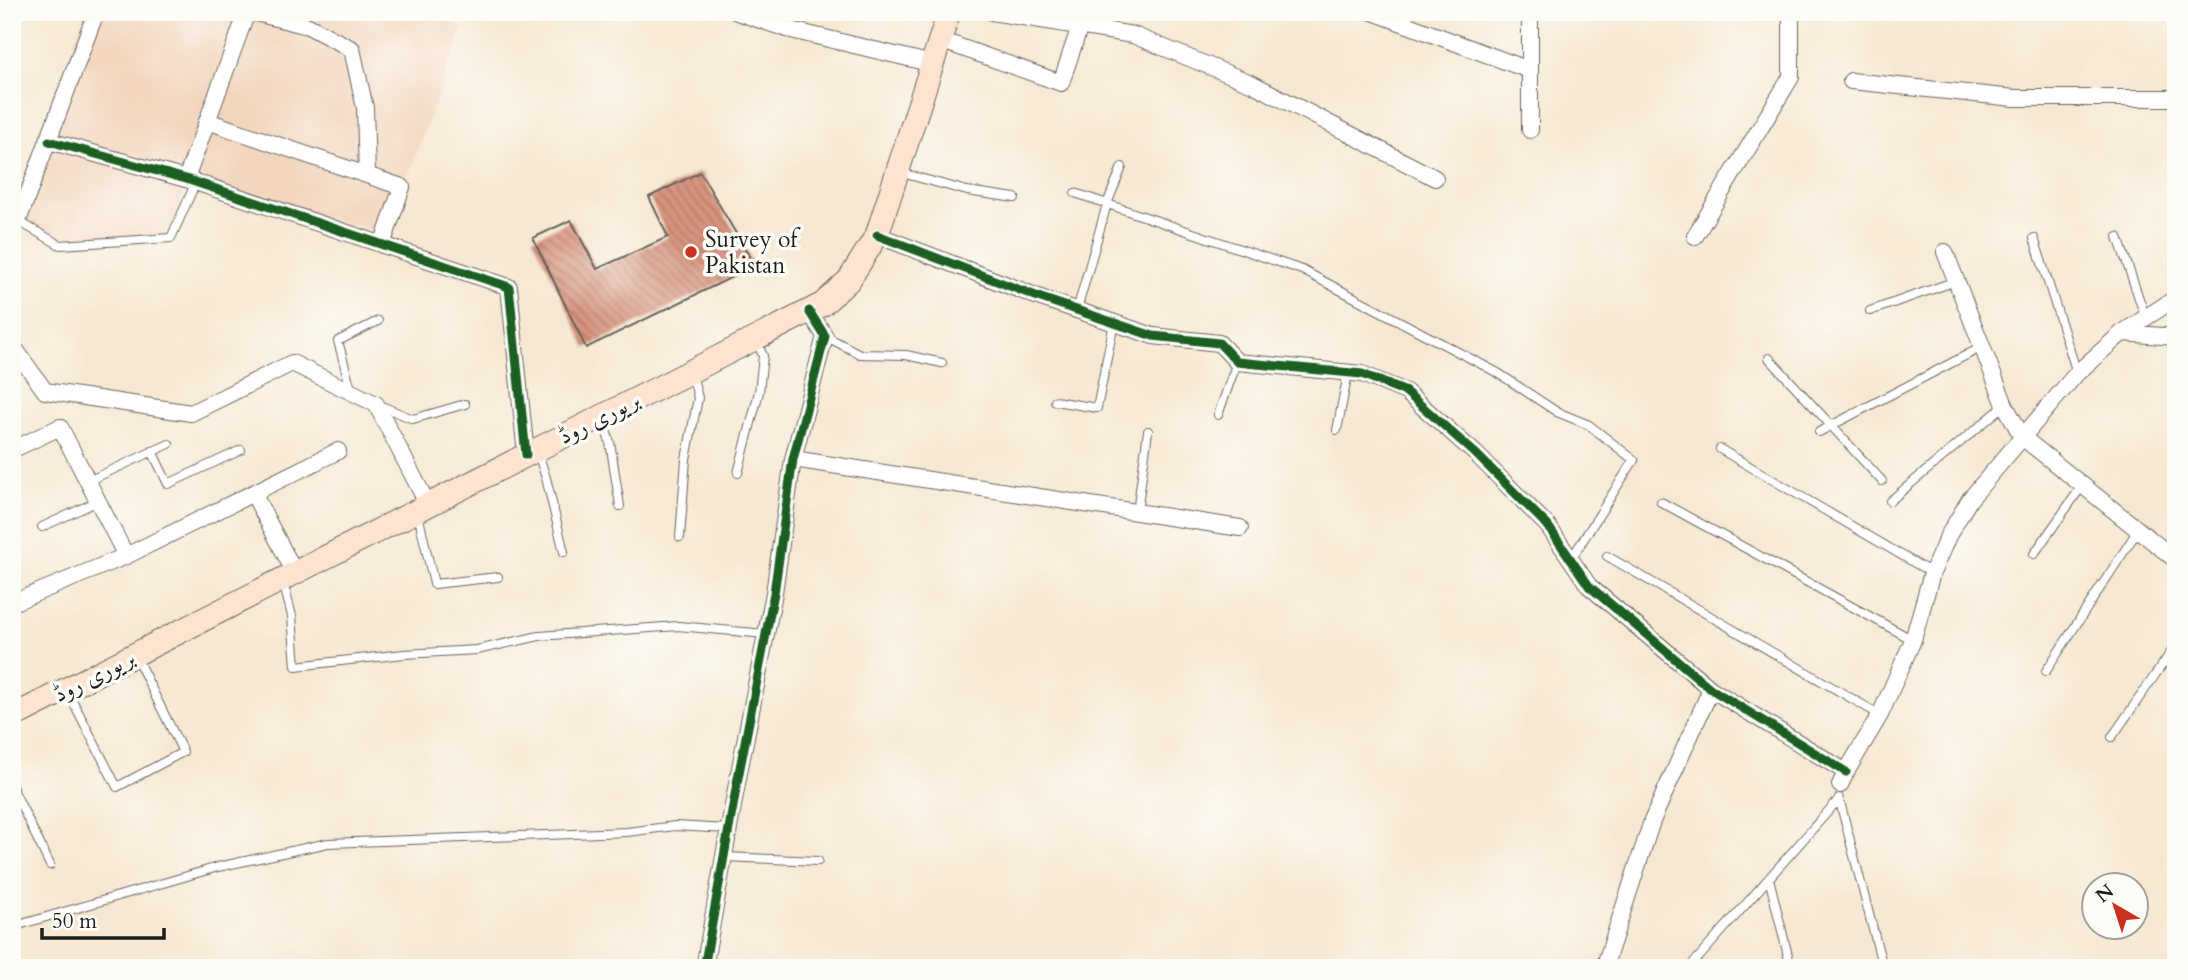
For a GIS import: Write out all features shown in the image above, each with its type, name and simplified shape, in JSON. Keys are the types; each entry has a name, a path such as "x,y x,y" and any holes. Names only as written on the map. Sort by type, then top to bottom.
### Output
{"main road":[{"name":"بریوری روڈ","path":"12,717 823,304 849,280 877,235 950,12"}],"street":[{"path":"18,221 96,12"},
{"path":"191,181 207,121 247,12"},
{"path":"252,12 311,19 352,49 365,108 367,175"},
{"path":"737,12 787,29 933,64"},
{"path":"992,12 1133,35 1253,84 1434,178"},
{"path":"1373,12 1529,70"},
{"path":"1530,12 1530,130"},
{"path":"1695,236 1791,77 1791,12"},
{"path":"940,40 1061,83 1080,26"},
{"path":"1851,81 2014,98 2176,98"},
{"path":"207,121 402,187 382,245"},
{"path":"49,141 191,181 509,287 531,452"},
{"path":"877,235 1153,336 1219,343 1237,362 1362,374 1406,392 1476,454 1539,517 1589,586 1711,689 1841,785 1880,715 1913,640 1932,573 1948,536 1970,499 2077,373 2122,333 2176,298"},
{"path":"1944,252 2005,405 2022,437 2176,560"},
{"path":"704,968 774,593 793,459 825,336 809,311"},
{"path":"2122,333 2176,337"},
{"path":"12,345 45,391 191,413 292,363 376,404 422,508"},
{"path":"12,450 60,427 125,556"},
{"path":"12,603 125,556 338,451"},
{"path":"793,459 1240,528"},
{"path":"253,493 289,576"},
{"path":"1604,968 1652,821 1711,689"}],"lane":[{"path":"1077,310 1107,204 1122,167"},
{"path":"897,172 967,191 1015,198"},
{"path":"18,221 60,245 171,238 191,181"},
{"path":"1075,193 1302,270 1487,367 1557,412 1589,425 1634,460 1571,559"},
{"path":"2118,236 2145,317"},
{"path":"2034,238 2077,373"},
{"path":"1870,311 1956,281"},
{"path":"351,392 338,341 378,320"},
{"path":"1055,401 1097,408 1114,323"},
{"path":"825,336 860,354 906,355 942,363"},
{"path":"738,472 759,392 763,356 755,339"},
{"path":"1819,432 1982,347"},
{"path":"1769,358 1882,481"},
{"path":"1218,415 1237,362"},
{"path":"680,537 687,459 698,398 691,371"},
{"path":"1337,430 1348,373"},
{"path":"376,404 413,419 465,404"},
{"path":"1890,501 2005,405"},
{"path":"601,417 610,443 620,506"},
{"path":"1137,512 1148,431"},
{"path":"88,481 169,444"},
{"path":"1720,449 1932,573"},
{"path":"152,451 168,484 241,450"},
{"path":"531,452 547,478 564,552"},
{"path":"2034,554 2082,486"},
{"path":"42,527 98,501"},
{"path":"1661,502 1913,640"},
{"path":"422,508 434,584 498,577"},
{"path":"2046,671 2138,530"},
{"path":"1607,556 1880,715"},
{"path":"289,576 296,666 404,654 477,650 539,636 678,626 766,634"},
{"path":"2112,737 2176,645"},
{"path":"66,690 117,787 183,752 134,655"},
{"path":"1692,968 1769,878 1841,785"},
{"path":"1841,785 1883,968"},
{"path":"12,786 50,865"},
{"path":"12,927 218,867 328,843 626,832 675,826 729,829"},
{"path":"724,857 818,861"},
{"path":"1769,878 1791,968"}],"shaded area":[{"path":"84,12 431,12 463,28 386,235 186,179 171,238 60,245 18,221"}],"building":[{"name":"Survey of Pakistan","path":"700,172 755,266 586,348 533,238 571,220 597,269 668,237 649,197"}],"cycle path":[{"path":"49,141 186,179 509,287 526,455"},
{"path":"877,235 1041,298 1153,336 1219,343 1237,362 1362,374 1406,392 1476,454 1548,526 1589,586 1711,689 1846,772"},
{"path":"704,968 774,593 793,459 825,336 809,311"}],"place":[{"name":"Survey of Pakistan","path":"691,252"}]}
